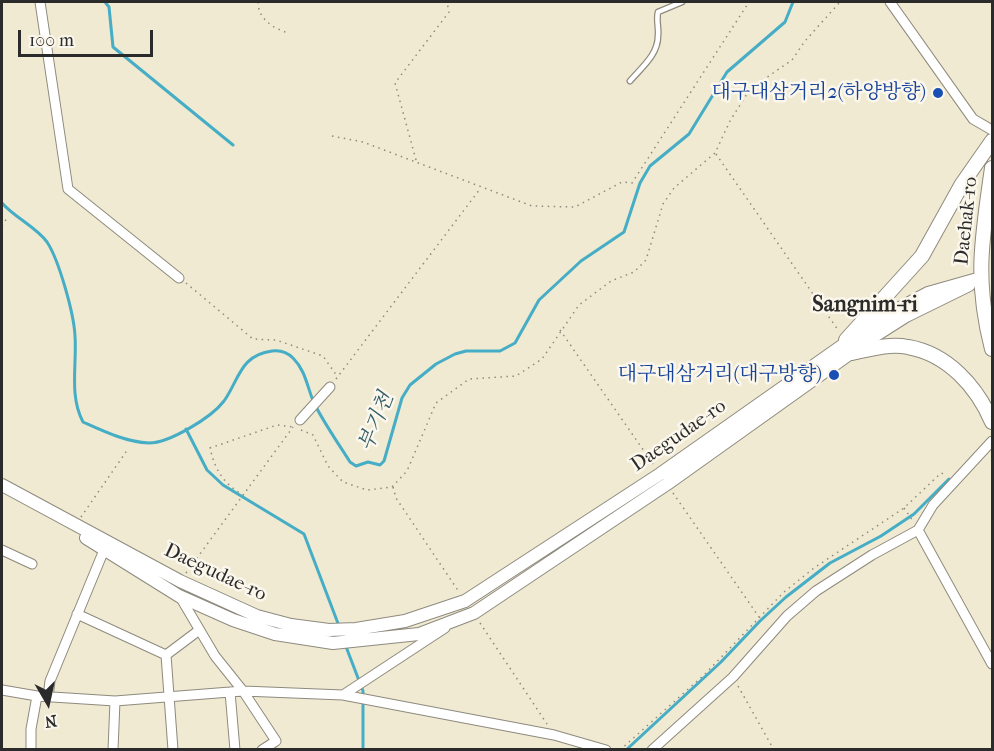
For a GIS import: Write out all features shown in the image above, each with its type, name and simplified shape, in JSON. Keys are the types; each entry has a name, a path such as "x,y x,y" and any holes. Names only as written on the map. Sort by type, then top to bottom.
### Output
{"main road":[{"path":"849,347 922,256 963,184 993,141"},
{"name":"Daehak-ro","path":"993,168 983,224 981,278 984,316 993,350"},
{"path":"849,347 908,347 933,355 951,366 975,391 993,422"}],"street":[{"path":"40,2 68,189 183,280"},
{"path":"890,2 973,119 993,130"},
{"name":"Daegudae-ro","path":"46,510 104,550 179,596 259,629 309,641 333,643 418,634 474,613 657,491 910,301 944,288 981,278"},
{"name":"Daegudae-ro","path":"2,485 180,581 257,616 291,625 329,630 405,621 465,601 849,347"},
{"path":"297,423 330,387"},
{"path":"652,750 733,677 787,616 816,591 918,530 933,505 993,441"},
{"path":"918,530 993,664"},
{"path":"2,550 32,564"},
{"path":"48,697 51,681 104,550"},
{"path":"180,581 179,596 198,631 243,691 276,741 262,750"},
{"path":"77,614 166,655"},
{"path":"343,695 401,659 452,623"},
{"path":"166,655 198,631"},
{"path":"166,655 167,699 173,750"},
{"path":"2,690 37,696 115,701 167,699 243,691 343,695 554,735 588,748 602,747 606,750"},
{"path":"230,692 236,750"},
{"path":"31,750 31,729 37,696"},
{"path":"112,750 115,701"}],"lane":[{"path":"630,81 655,53 658,12 682,2"}],"path":[{"path":"258,2 260,15 274,28 288,33"},
{"path":"416,161 395,83 449,12 447,2"},
{"path":"332,136 363,142 532,206 575,207 622,182 632,183 749,2"},
{"path":"243,496 226,483 214,465 210,448 277,425 297,423 313,435 328,466 343,482 367,490 393,487 407,471 436,403 469,379 516,376 542,358 579,305 611,281 634,272 646,260 663,204 674,188 715,153 750,89 792,60 805,40 840,2"},
{"path":"715,153 849,347"},
{"path":"330,387 480,188"},
{"path":"2,226 7,218"},
{"path":"183,280 254,339 276,340 323,356 338,377"},
{"path":"180,581 297,423"},
{"path":"81,519 128,449"},
{"path":"620,750 704,675 784,592 814,568 904,508 941,474 961,477"},
{"path":"904,508 912,520"},
{"path":"733,677 774,750"}],"waterway":[{"path":"105,2 109,7 113,47 233,145"},
{"name":"부기천","path":"2,203 42,237 52,250 65,288 74,326 76,402 83,422 132,441 149,443 167,439 189,428 218,408 242,370 253,358 261,353 280,351 291,356 301,368 314,403 350,462 356,466 368,462 380,465 384,461 402,398 410,385 436,364 455,354 466,351 500,351 515,343 539,300 581,261 624,232 640,183 650,166 689,134 727,72 785,22 793,2"},
{"path":"186,429 207,470 223,485 304,534 339,626"},
{"path":"626,750 721,662 786,597 830,563 881,536 914,514 949,479"},
{"path":"345,644 363,691 363,750"}],"place":[{"name":"대구대삼거리2(하양방향)","path":"938,93"},
{"name":"대구대삼거리(대구방향)","path":"834,375"}],"district":[{"name":"Sangnim-ri","path":"865,306"}]}
